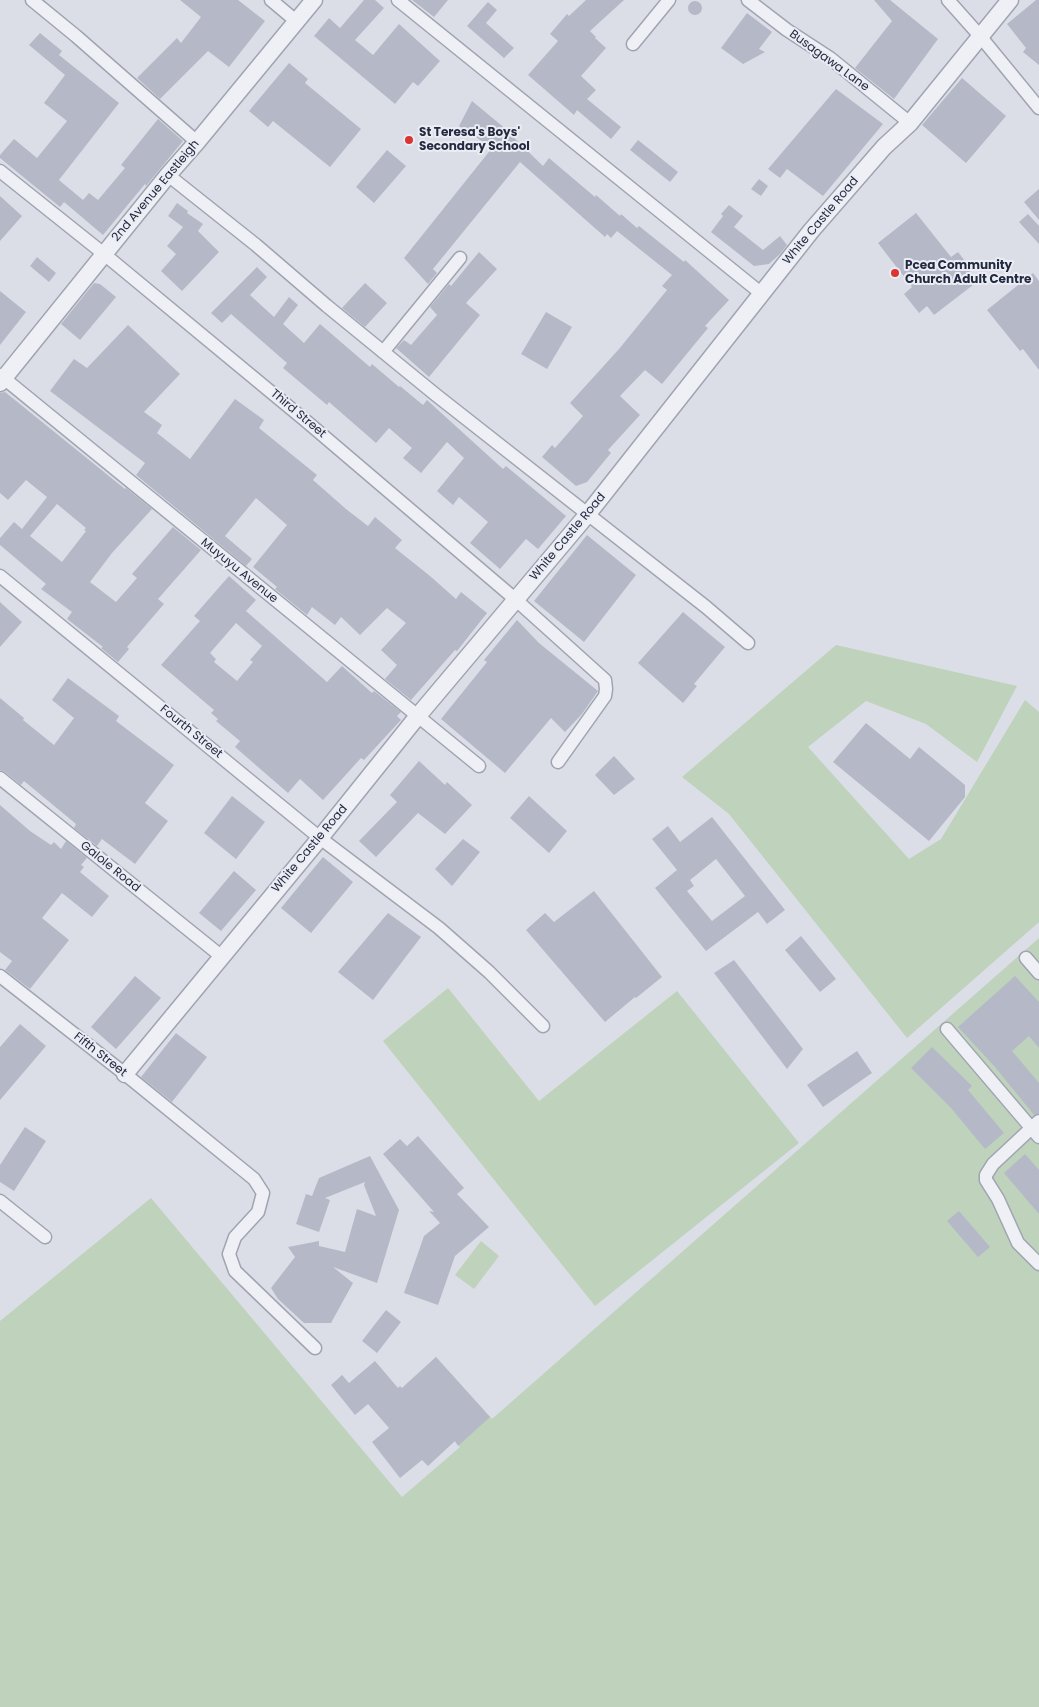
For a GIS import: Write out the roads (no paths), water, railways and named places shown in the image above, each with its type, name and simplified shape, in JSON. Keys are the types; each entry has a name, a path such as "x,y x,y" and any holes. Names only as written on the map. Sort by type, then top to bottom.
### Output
{"street":[{"path":"32,0 197,142"},
{"path":"271,0 296,21"},
{"name":"2nd Avenue Eastleigh","path":"1,378 314,0"},
{"path":"398,0 762,294"},
{"path":"633,44 670,0"},
{"name":"Busagawa Lane","path":"748,0 787,30 830,58 910,123"},
{"path":"948,0 1039,108"},
{"name":"White Castle Road","path":"124,1074 515,599 587,515 811,231 884,147 910,123 1010,0"},
{"name":"Third Street","path":"0,171 104,254 306,421 515,599 605,680 605,696 558,762"},
{"path":"168,175 256,245 383,352 587,515 706,607 748,643"},
{"path":"383,352 460,258"},
{"name":"Muyuyu Avenue","path":"1,378 479,766"},
{"name":"Fourth Street","path":"0,576 320,838 439,928 489,972 543,1026"},
{"name":"Galole Road","path":"0,778 221,956"},
{"path":"1026,958 1039,973"},
{"name":"Fifth Street","path":"0,976 254,1179 263,1193 258,1212 235,1237 229,1254 235,1271 315,1348"},
{"path":"947,1029 1036,1129 993,1164 986,1175 986,1180 998,1200 1018,1243 1039,1264"},
{"path":"0,1201 45,1237"}],"place":[{"name":"St Teresa's Boys' Secondary School","path":"409,140"},
{"name":"Pcea Community Church Adult Centre","path":"895,273"}]}
